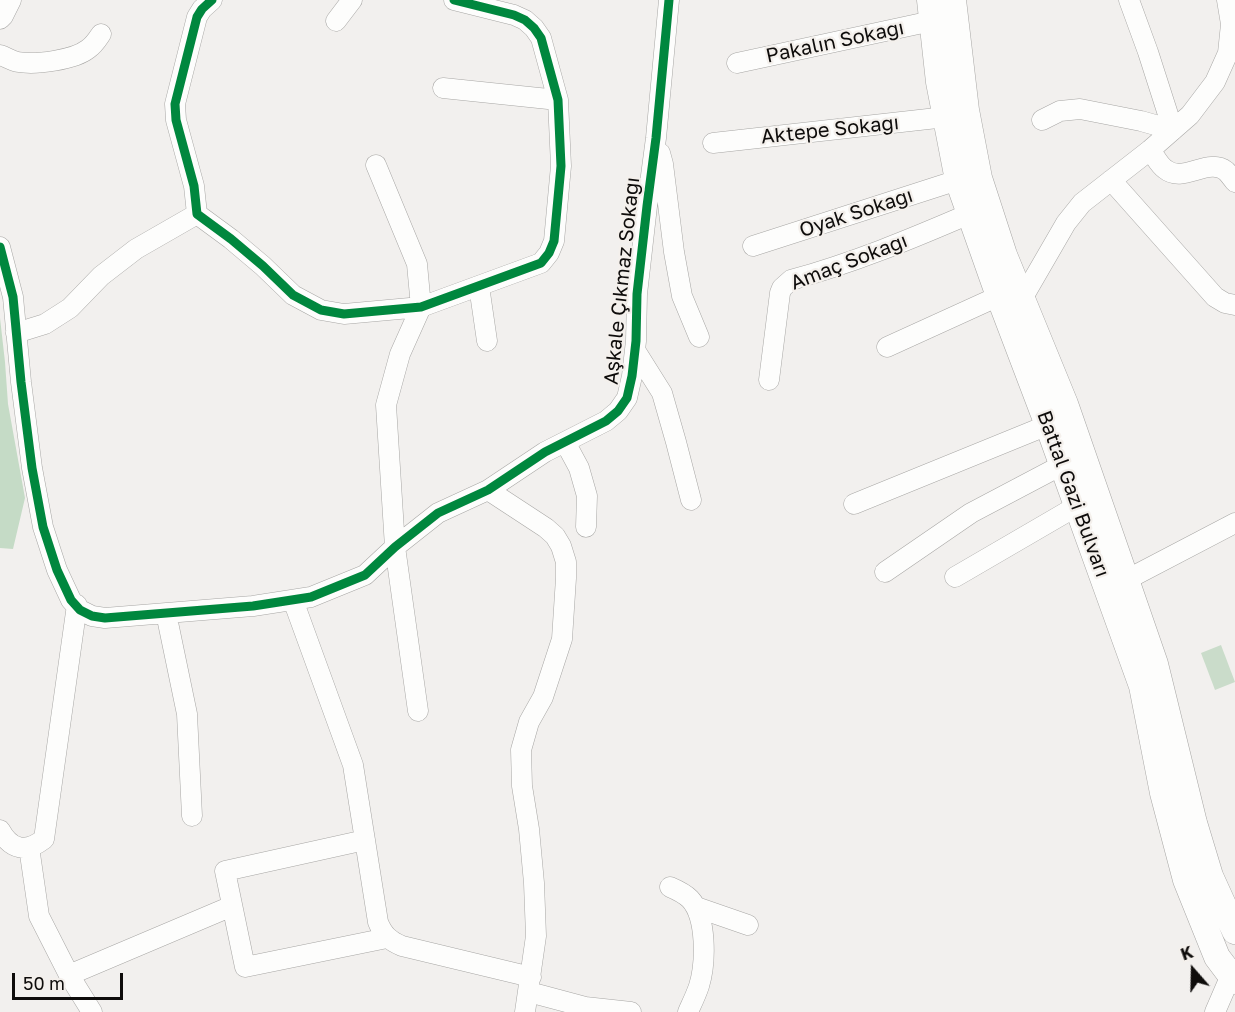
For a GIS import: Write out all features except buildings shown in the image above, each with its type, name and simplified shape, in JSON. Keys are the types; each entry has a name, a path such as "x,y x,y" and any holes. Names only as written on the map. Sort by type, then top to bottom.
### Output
{"main road":[{"name":"Battal Gazi Bulvarı","path":"953,0 966,111 979,178 1004,255 1011,298 1048,424 1142,686 1162,793 1186,880 1217,957 1233,978"},
{"name":"Battal Gazi Bulvarı","path":"931,11 939,82 958,180 969,214 1065,404 1155,664 1194,823 1210,876 1235,931"}],"street":[{"path":"0,19 11,0"},
{"path":"212,0 197,17 176,104 176,120 194,186 197,214 231,239 293,295 321,310 344,314 421,307 541,262 549,253 554,241 561,166 558,100 541,38 525,20 514,15 454,0"},
{"path":"336,21 352,0"},
{"name":"Aşkale Çıkmaz Sokağı","path":"76,605 92,616 105,618 253,606 311,597 365,575 395,547 438,513 488,490 545,452 606,421 618,411 627,398 632,376 637,294 656,138 669,0"},
{"path":"1130,0 1173,130"},
{"path":"887,347 1011,298 1082,203 1190,116 1215,82 1228,53 1231,24 1227,0"},
{"name":"Pakalın Sokağı","path":"737,63 931,11"},
{"path":"0,55 17,62 42,63 86,51 100,34"},
{"path":"443,88 558,100"},
{"path":"1042,120 1060,111 1080,109 1173,130"},
{"name":"Aktepe Sokağı","path":"713,142 946,117"},
{"path":"656,138 663,164 682,296 699,337"},
{"path":"1150,150 1165,169 1171,172 1185,173 1210,166 1225,171 1235,182"},
{"path":"376,165 417,264 421,307 400,354 386,405 395,547 418,711"},
{"name":"Oyak Sokağı","path":"753,246 958,180"},
{"path":"1111,180 1215,297 1225,303 1235,305"},
{"path":"16,333 45,324 70,308 101,276 136,249 197,214"},
{"name":"Amaç Sokağı","path":"769,380 780,293 786,283 902,243 969,214"},
{"path":"0,247 13,297 32,468 43,527 57,570 71,600 76,605 44,840 21,848 6,840 0,830"},
{"path":"479,286 487,341"},
{"path":"635,350 662,393 691,500"},
{"path":"854,504 1048,424"},
{"path":"565,442 579,468 587,496 586,527"},
{"path":"885,572 971,513 1062,465"},
{"path":"488,490 555,536 566,562 562,639 543,697 529,722 521,750 522,786 529,829 536,936 525,1012"},
{"path":"956,577 1077,506"},
{"path":"1126,580 1235,523"},
{"path":"294,600 353,765 381,931 394,943 402,946 530,985 585,1007 631,1012"},
{"path":"166,613 187,714 192,816"},
{"path":"365,840 225,872 232,906 246,967 387,938"},
{"path":"29,847 39,916 69,975 92,1012"},
{"path":"670,887 689,898 700,918 704,951 700,984 688,1012"},
{"path":"69,975 232,906"},
{"path":"696,908 748,925"},
{"path":"1215,1012 1233,978"}],"green space":[{"path":"0,318 8,404 25,498 13,549 0,548"},
{"path":"1221,645 1235,682 1215,690 1201,653"}],"cycle path":[{"path":"212,0 197,17 175,104 176,120 194,186 197,214 231,239 293,295 321,310 344,314 421,307 541,263 549,253 554,241 561,166 558,100 541,38 525,20 514,15 454,0"},
{"path":"0,247 13,297 32,468 43,527 57,570 71,600 80,610 92,616 105,618 253,606 311,597 365,575 395,547 438,513 488,490 545,452 606,421 618,411 627,398 636,341 637,294 656,138 669,0"}]}
